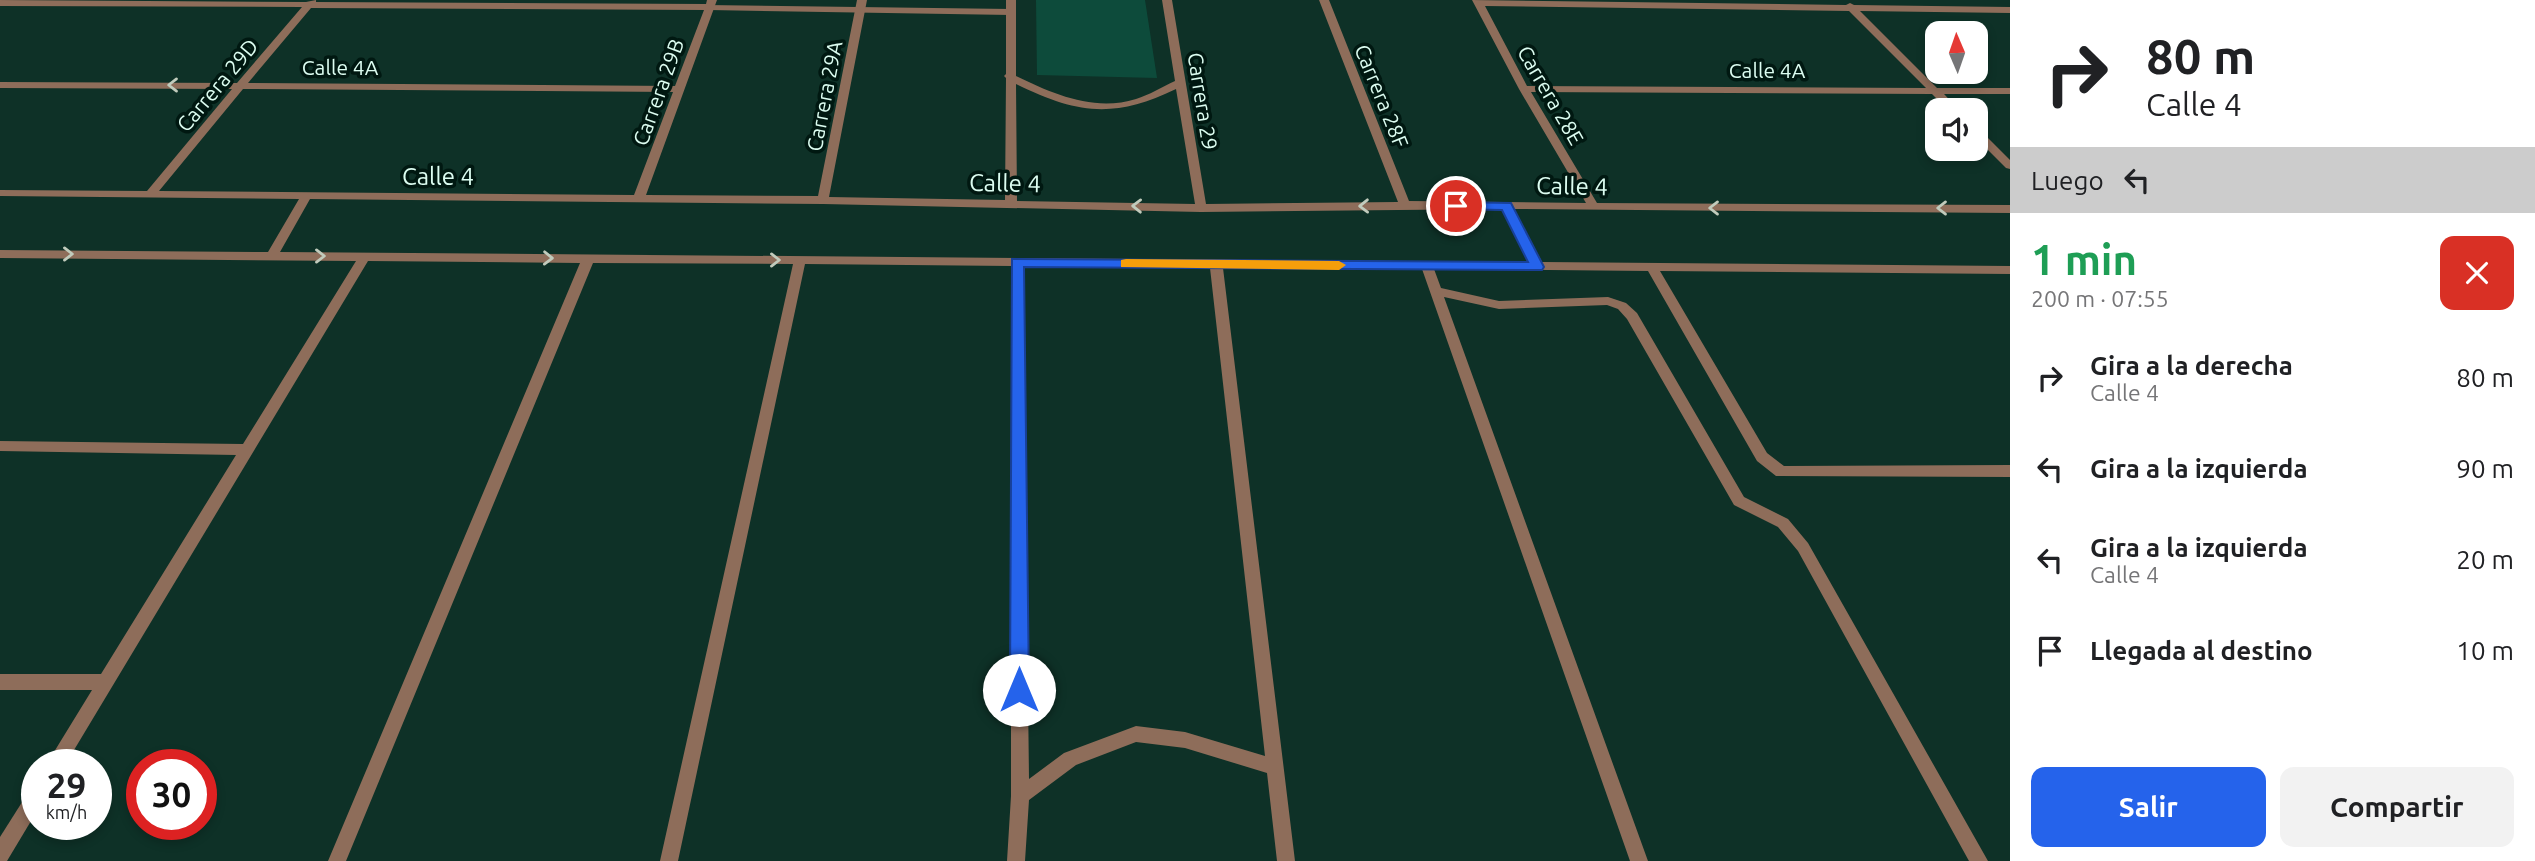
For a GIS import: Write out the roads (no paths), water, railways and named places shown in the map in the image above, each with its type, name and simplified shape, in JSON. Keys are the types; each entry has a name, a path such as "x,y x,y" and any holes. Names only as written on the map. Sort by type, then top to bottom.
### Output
{"street":[{"path":"1011,0 1009,76 1012,204"},
{"name":"Carrera 29","path":"1167,0 1201,208"},
{"name":"Carrera 28F","path":"1324,0 1405,205"},
{"path":"1844,0 1942,98"},
{"path":"1995,0 2008,10"},
{"path":"1478,1 1692,2 2008,10"},
{"name":"Carrera 28E","path":"1478,1 1524,89 1594,207"},
{"name":"Carrera 29D","path":"150,194 310,3"},
{"path":"0,4 711,3 861,5 1010,12"},
{"name":"Carrera 29B","path":"639,198 711,3"},
{"name":"Carrera 29A","path":"824,200 861,5"},
{"path":"1009,76 1057,101 1095,106 1134,104 1180,83"},
{"name":"Calle 4A","path":"0,85 680,89"},
{"name":"Calle 4A","path":"1524,89 2010,91"},
{"path":"1988,144 2010,166"},
{"name":"Calle 4","path":"0,193 824,200 1201,208 1405,205 2010,209"},
{"path":"272,255 306,196"},
{"path":"1506,206 1538,267"},
{"path":"0,254 2010,270"},
{"path":"65,749 365,256"},
{"path":"337,861 588,259"},
{"path":"669,861 800,260"},
{"path":"1016,861 1020,796 1017,262"},
{"path":"1216,264 1286,861"},
{"path":"1427,266 1639,861"},
{"path":"1652,268 1762,457 1781,472 2010,471"},
{"path":"1436,291 1499,305 1608,301 1622,306 1633,316 1739,500 1783,523 1804,547 1979,861"},
{"path":"0,446 247,450"},
{"path":"0,681 106,682"},
{"path":"1020,796 1070,759 1136,734 1185,740 1275,767"},
{"path":"0,854 21,820"}]}
